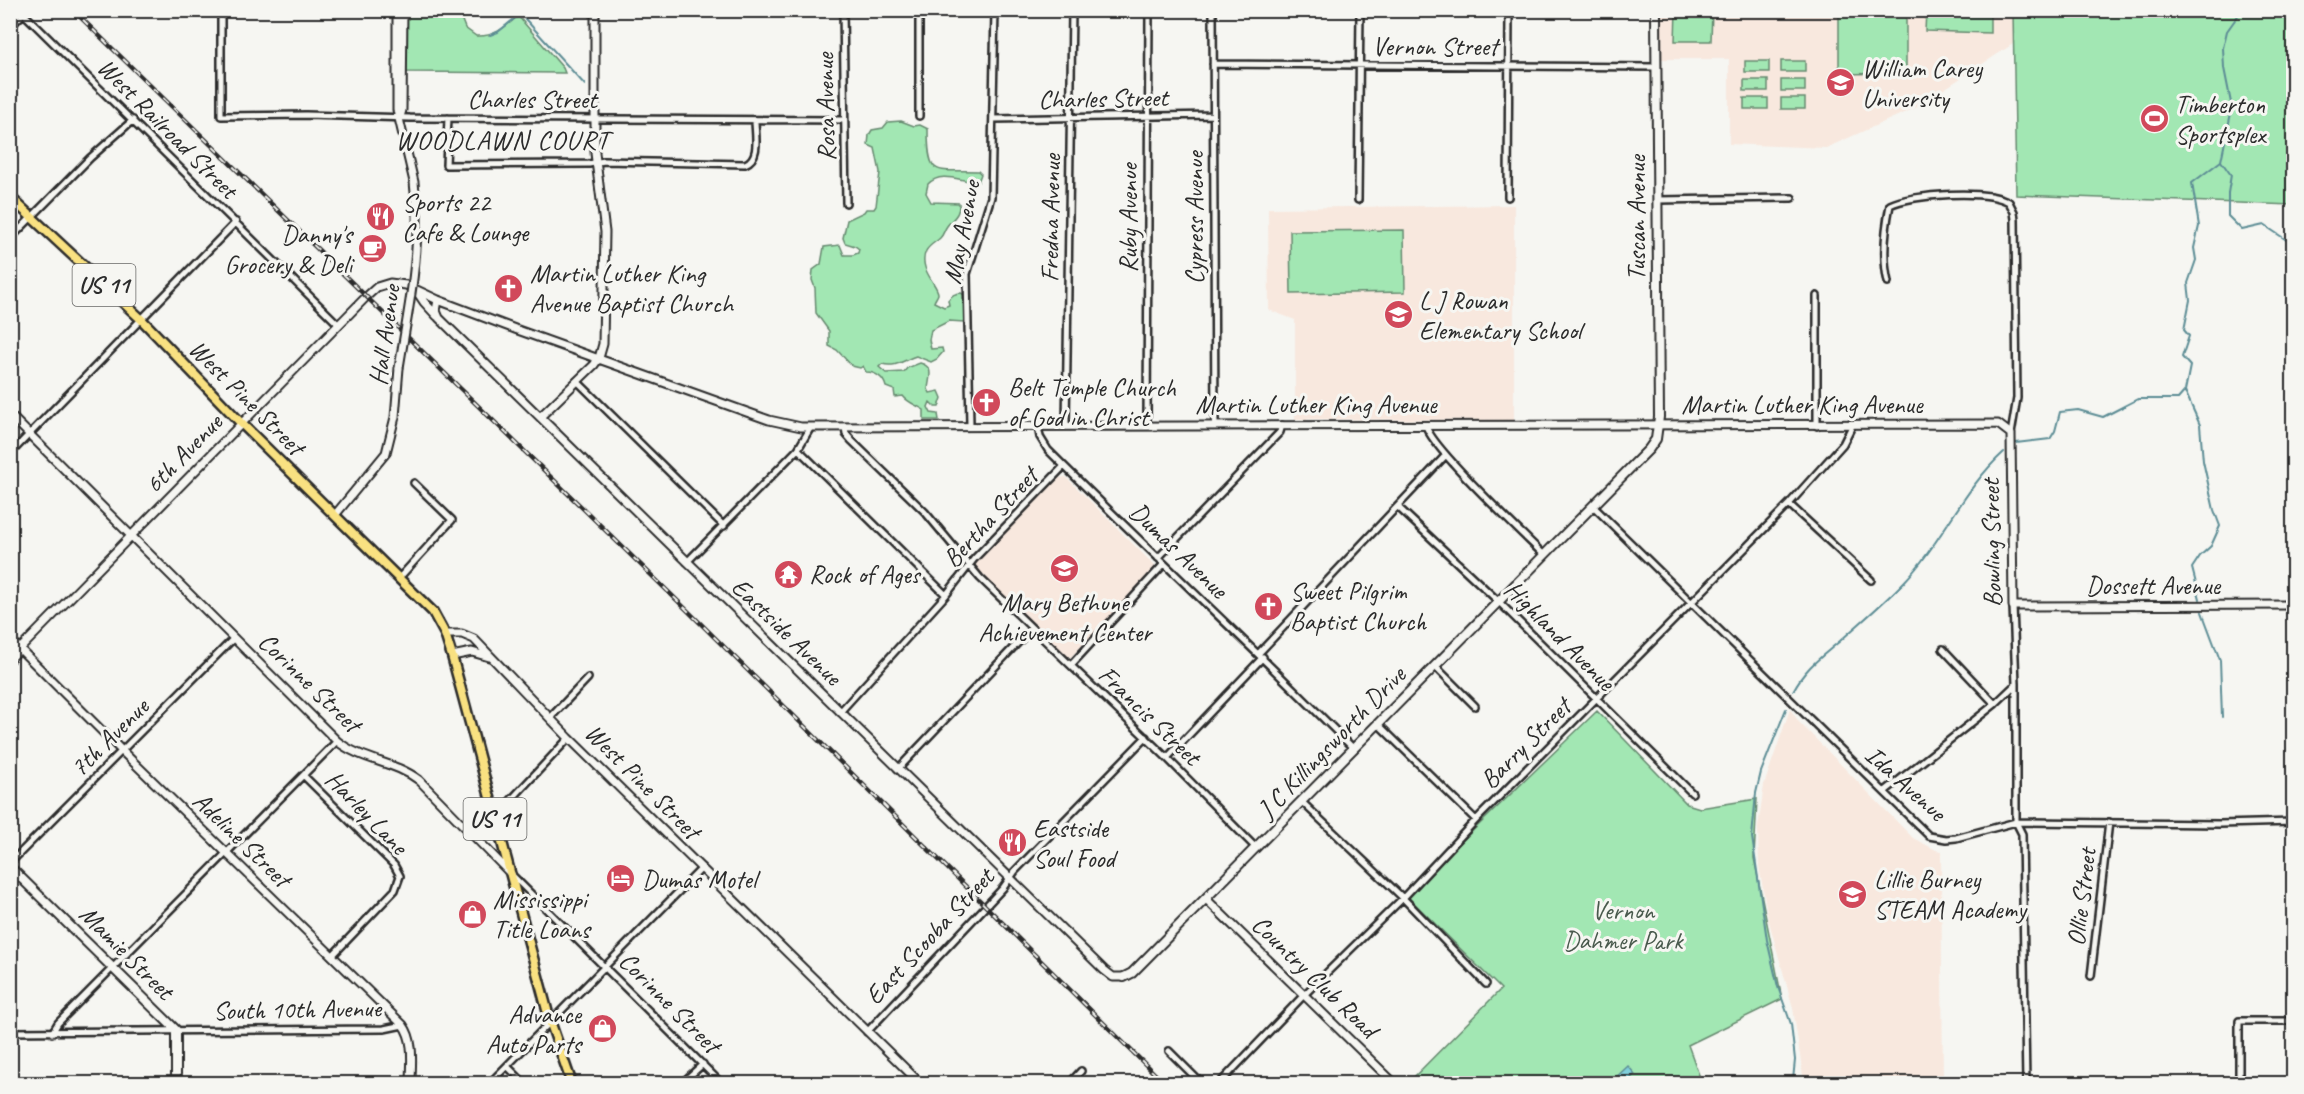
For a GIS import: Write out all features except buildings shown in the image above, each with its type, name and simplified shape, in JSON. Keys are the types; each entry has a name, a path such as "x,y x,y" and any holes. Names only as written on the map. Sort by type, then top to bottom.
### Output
{"main road":[{"name":"Tuscan Avenue","path":"1656,10 1659,425"},
{"name":"West Pine Street","path":"10,197 141,320 241,423 400,577 433,612 445,634 452,656"},
{"name":"J C Killingsworth Drive","path":"1124,977 1132,973 1206,899 1593,506 1652,445 1659,425"},
{"name":"US 11","path":"452,656 550,1021 572,1083"},
{"name":"Mamie Street","path":"10,865 176,1030 176,1083"}],"street":[{"name":"Charles Street","path":"221,10 221,116 844,120"},
{"name":"Hall Avenue","path":"335,515 386,453 394,417 414,273 417,214 414,182 397,110 397,10"},
{"name":"Hall Avenue","path":"400,117 402,110 403,10"},
{"path":"540,417 600,358 603,344 605,232 596,163 595,10"},
{"name":"Rosa Avenue","path":"843,10 846,203"},
{"path":"919,116 920,10"},
{"name":"May Avenue","path":"970,425 967,274 991,197 995,10"},
{"name":"Fredna Avenue","path":"1066,426 1072,10"},
{"name":"Ruby Avenue","path":"1147,425 1149,10"},
{"name":"Cypress Avenue","path":"1213,10 1215,426"},
{"path":"1358,200 1360,10"},
{"path":"1508,197 1509,10"},
{"path":"10,27 22,12"},
{"name":"West Railroad Street","path":"22,12 339,325"},
{"name":"Vernon Street","path":"1213,64 1656,67"},
{"name":"Charles Street","path":"994,119 1213,115"},
{"path":"448,118 446,165 604,161 745,164 752,161 755,155 755,120"},
{"path":"10,239 90,158 133,120"},
{"name":"Bowling Street","path":"1888,282 1884,268 1886,223 1890,206 1898,201 1949,195 2000,198 2012,206 2015,219 2017,398 2011,434 2016,822 2022,834 2026,1083"},
{"path":"1657,201 1792,198"},
{"path":"10,454 236,222"},
{"name":"Martin Luther King Avenue","path":"390,283 406,285 438,300 769,420 811,428 970,425 1852,426 1998,424 2011,434"},
{"name":"6th Avenue","path":"10,659 377,286 390,283"},
{"name":"Eastside Avenue","path":"416,290 439,318 1104,970 1113,977 1124,977"},
{"path":"1817,296 1817,426"},
{"path":"438,300 436,311 439,318"},
{"path":"577,381 724,526"},
{"name":"Corinne Street","path":"10,415 337,741 355,753 412,775 722,1083"},
{"path":"1158,558 1280,432 1282,425"},
{"path":"1426,425 1429,436 1446,455 1544,555"},
{"name":"Dumas Avenue","path":"1038,426 1044,444 1064,466 1261,655 1354,748"},
{"name":"Barry Street","path":"1220,1083 1789,504 1843,444 1852,426"},
{"name":"Francis Street","path":"845,427 846,434 852,441 925,512 969,565 1146,737 1256,848"},
{"path":"687,562 798,449 811,428"},
{"path":"798,449 946,595"},
{"path":"1167,758 1446,455"},
{"name":"Bertha Street","path":"840,712 946,595 969,565 1064,466"},
{"path":"400,577 452,520 414,483"},
{"path":"1789,504 1870,580"},
{"name":"Ida Avenue","path":"1593,506 1693,602 1924,833 1938,838 1956,838 2016,822 2220,824 2294,822"},
{"name":"Highland Avenue","path":"1398,507 1498,601 1692,794"},
{"path":"1071,664 1164,564"},
{"name":"Dossett Avenue","path":"2013,606 2294,605"},
{"path":"898,769 1032,628"},
{"name":"West Pine Street","path":"445,634 470,636 569,738 921,1083"},
{"name":"7th Avenue","path":"10,865 234,638"},
{"name":"Adeline Street","path":"10,639 403,1025"},
{"path":"1942,650 1995,704"},
{"path":"452,656 472,652 491,658"},
{"path":"1435,666 1475,706"},
{"path":"550,718 588,678"},
{"path":"1884,792 1995,704 2016,684"},
{"path":"1378,724 1476,820"},
{"name":"East Scooba Street","path":"867,1032 1010,878 1146,737"},
{"path":"472,835 495,817 569,738"},
{"path":"52,1032 58,1023 337,741"},
{"name":"Harley Lane","path":"304,776 394,865 400,876 395,890 332,956"},
{"path":"1302,802 1403,898 1486,984"},
{"name":"Ollie Street","path":"2091,976 2109,822"},
{"path":"489,1083 702,868"},
{"name":"Country Club Road","path":"1206,899 1395,1083"},
{"path":"2239,1083 2239,1021 2294,1021"},
{"path":"403,1025 410,1039 411,1083"},
{"name":"South 10th Avenue","path":"10,1032 384,1029 403,1025"},
{"path":"1169,1051 1202,1083"},
{"path":"681,1083 703,1064"},
{"path":"507,1066 525,1083"},
{"path":"1069,1083 1081,1071"}],"shaded area":[{"name":"William Carey University","path":"1656,11 2013,11 2013,44 1915,108 1826,148 1729,144 1729,59 1656,59"},
{"name":"L J Rowan Elementary School","path":"1514,205 1514,420 1295,419 1295,320 1269,310 1268,208"},
{"name":"Mary Bethune Achievement Center","path":"1066,477 1155,566 1071,657 1066,656 998,591 974,564 1058,478"},
{"name":"Lillie Burney STEAM Academy","path":"1790,709 1799,722 1913,838 1941,851 1943,1082 1804,1083 1793,1008 1768,918 1759,866 1758,827 1764,785"}],"green space":[{"path":"458,10 465,28 476,36 494,33 518,16 565,73 406,72 407,11"},
{"path":"1676,11 1712,11 1711,41 1675,41"},
{"path":"1839,11 1906,11 1906,73 1839,74"},
{"path":"1926,11 1990,11 1990,33 1925,31"},
{"name":"Timberton Sportsplex","path":"2013,11 2293,11 2293,205 2016,195"},
{"path":"1745,61 1769,61 1769,72 1745,72"},
{"path":"1781,61 1805,61 1805,72 1781,72"},
{"path":"1744,80 1768,80 1768,91 1744,91"},
{"path":"1781,80 1805,80 1805,91 1781,91"},
{"path":"1744,98 1768,98 1768,109 1744,109"},
{"path":"1781,98 1805,98 1805,109 1781,109"},
{"path":"901,121 928,129 930,157 932,164 937,168 978,171 981,174 978,182 945,177 933,180 928,184 926,193 931,202 959,203 956,216 926,251 924,264 938,294 934,302 944,307 949,305 948,300 957,293 964,295 964,322 949,321 931,330 929,340 931,349 942,348 943,352 937,359 931,362 916,356 896,364 882,364 879,367 886,373 904,372 907,368 920,363 928,367 930,373 928,389 930,393 939,391 942,398 939,407 935,407 930,402 928,407 931,413 938,414 939,420 924,420 924,410 903,396 895,397 894,390 886,387 879,376 866,372 863,366 860,368 852,366 837,350 829,346 829,331 816,313 813,270 821,264 824,247 840,245 844,255 858,253 859,249 845,243 843,238 847,220 866,209 874,209 876,206 880,172 875,148 868,145 869,135 872,130 883,128 888,122"},
{"path":"1404,230 1405,292 1291,294 1290,231"},
{"name":"Vernon Dahmer Park","path":"1597,711 1687,804 1700,808 1757,799 1754,858 1782,999 1688,1045 1702,1083 1408,1083 1501,989 1406,895"}],"water":[{"path":"1628,1066 1635,1074 1626,1083 1610,1083"}],"waterway":[{"path":"517,10 585,85"},
{"path":"2242,10 2227,31 2223,48 2224,68 2232,108 2221,161 2231,175 2228,216 2242,230 2264,225 2294,245"},
{"path":"490,35 498,32 519,15"},
{"path":"2200,599 2192,568 2211,546 2220,526 2203,461 2200,425 2185,391 2190,366 2182,357 2189,336 2184,330 2190,300 2188,283 2196,260 2194,248 2199,226 2192,183 2221,161"},
{"path":"2016,443 2050,439 2055,431 2060,412 2078,410 2103,417 2138,399 2178,399 2185,391"},
{"path":"1793,691 1814,663 1904,582 1930,550 1976,482 2004,452"},
{"path":"2202,612 2220,660 2222,717"},
{"path":"1786,709 1761,772 1756,793 1752,837 1767,940 1778,987 1791,1024 1795,1060 1793,1080"}],"railway":[{"path":"73,10 689,612 1165,1084"}],"place":[{"name":"William Carey University","path":"1841,83"},
{"name":"Timberton Sportsplex","path":"2154,119"},
{"name":"Sports 22 Cafe & Lounge","path":"381,217"},
{"name":"Danny's Grocery & Deli","path":"373,249"},
{"name":"Martin Luther King Avenue Baptist Church","path":"509,288"},
{"name":"L J Rowan Elementary School","path":"1398,315"},
{"name":"Belt Temple Church of God in Christ","path":"987,402"},
{"name":"Mary Bethune Achievement Center","path":"1065,568"},
{"name":"Rock of Ages","path":"788,574"},
{"name":"Sweet Pilgrim Baptist Church","path":"1269,606"},
{"name":"Eastside Soul Food","path":"1012,843"},
{"name":"Dumas Motel","path":"621,879"},
{"name":"Lillie Burney STEAM Academy","path":"1853,894"},
{"name":"Mississippi Title Loans","path":"472,914"},
{"name":"Advance Auto Parts","path":"602,1029"}],"district":[{"name":"WOODLAWN COURT","path":"503,140"}]}
